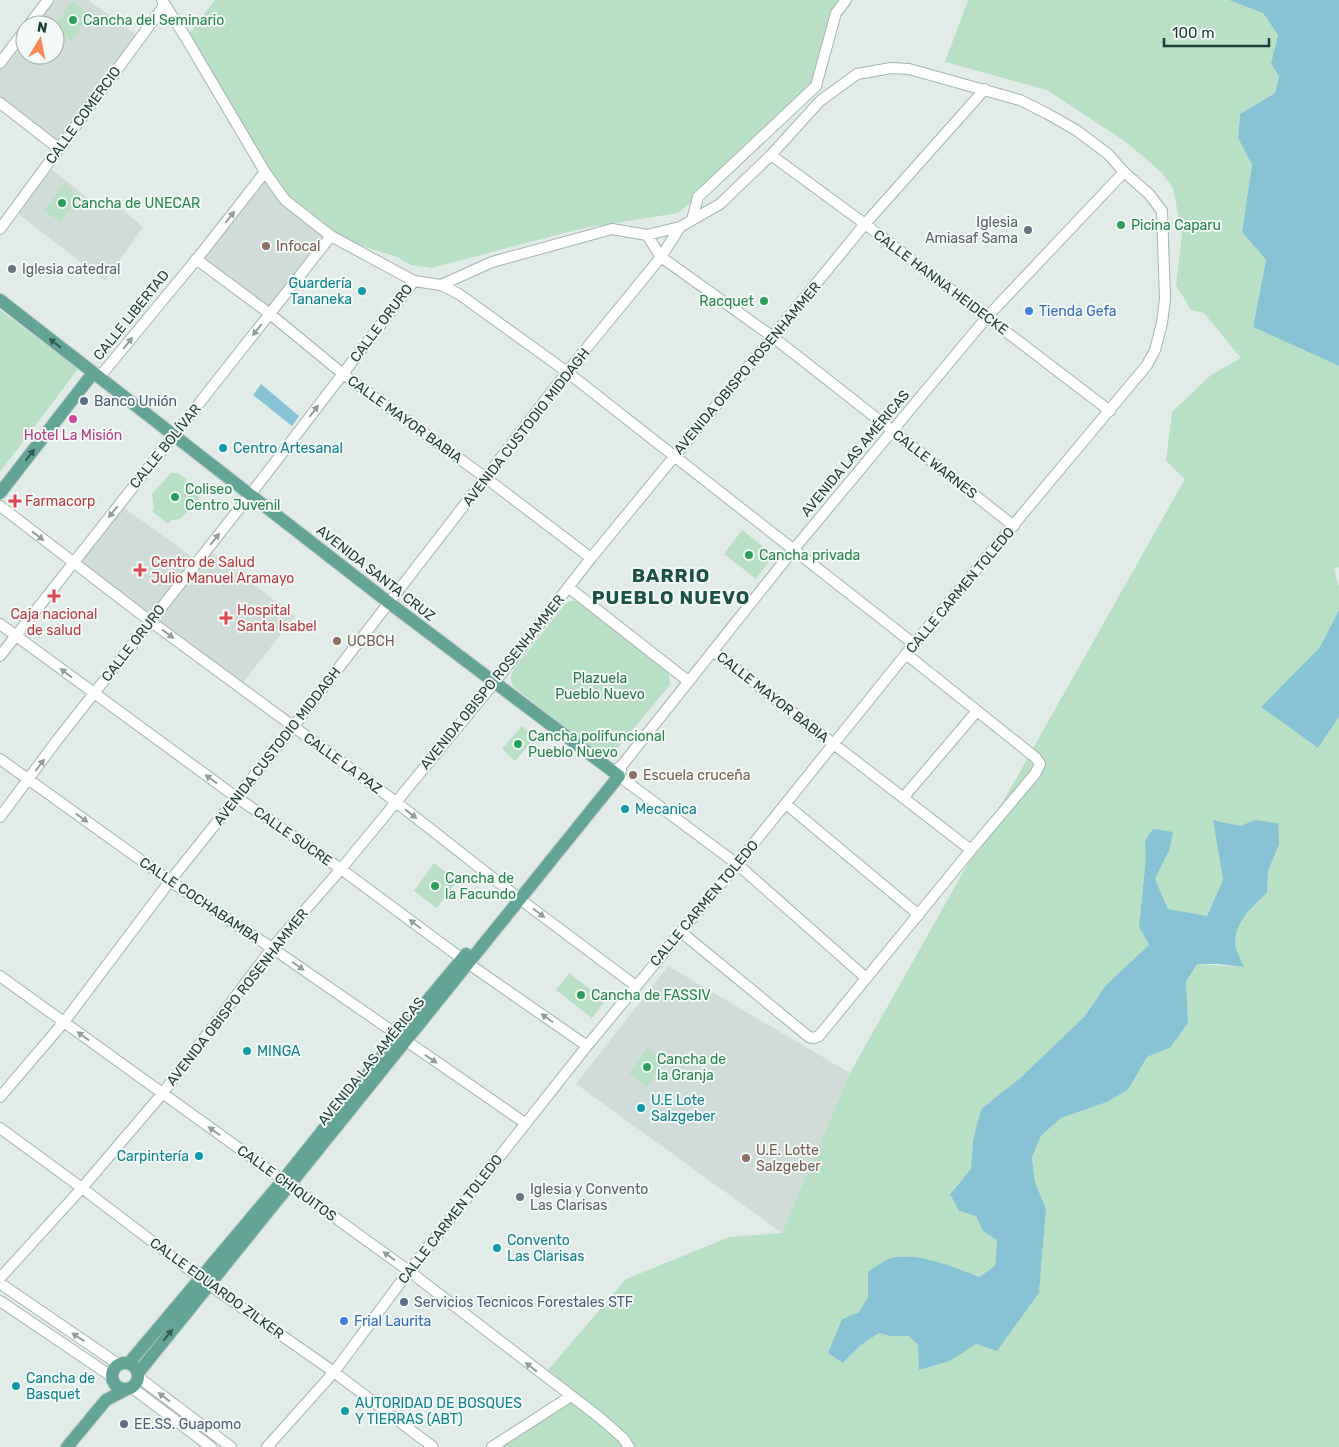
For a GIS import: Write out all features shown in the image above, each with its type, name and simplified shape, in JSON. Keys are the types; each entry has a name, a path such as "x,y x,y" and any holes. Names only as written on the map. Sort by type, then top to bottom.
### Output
{"main road":[{"name":"AVENIDA SANTA CRUZ","path":"0,300 494,683 619,771"},
{"name":"CALLE LIBERTAD","path":"0,493 94,373"},
{"name":"AVENIDA LAS AMÉRICAS","path":"67,1447 106,1400 130,1375 619,771"},
{"name":"AVENIDA LAS AMÉRICAS","path":"106,1400 113,1369 130,1375"},
{"path":"112,1378 119,1388 130,1375"}],"street":[{"path":"37,15 48,0"},
{"path":"162,0 265,172 285,200 331,236 414,280 441,285 459,294 567,372 675,455 914,644"},
{"name":"CALLE COMERCIO","path":"0,229 163,7 162,0"},
{"path":"692,220 698,196 816,86 836,13 846,0"},
{"path":"0,63 15,43"},
{"name":"CALLE CARMEN TOLEDO","path":"267,1447 334,1372 409,1270 587,1046 786,804 914,644 1147,365 1155,350 1162,323 1165,299 1162,210 1149,194 1124,172 1108,154 1076,130 1020,100 909,69 891,68 857,74 820,101 771,155 720,204 680,227"},
{"name":"AVENIDA OBISPO ROSENHAMMER","path":"1,1282 162,1094 272,948 341,869 494,683 590,558 865,224 984,89"},
{"path":"0,104 58,148"},
{"name":"CALLE HANNA HEIDECKE","path":"771,155 865,224 1110,411"},
{"name":"CALLE LIBERTAD","path":"94,373 102,374 265,172"},
{"name":"AVENIDA LAS AMÉRICAS","path":"619,771 688,681 794,549 987,317 1124,172"},
{"path":"441,285 492,262 612,229 647,235 680,227"},
{"name":"AVENIDA CUSTODIO MIDDAGH","path":"0,1097 64,1022 170,881 293,726 567,372 661,257 680,227"},
{"name":"CALLE WARNES","path":"647,235 661,257 773,337 1014,526"},
{"name":"CALLE BOLÍVAR","path":"0,656 72,562 331,236"},
{"name":"CALLE MAYOR BABIA","path":"196,259 270,314 343,374 486,478 590,558"},
{"name":"CALLE ORURO","path":"0,817 414,280"},
{"name":"CALLE LA PAZ","path":"0,506 150,621 396,802 636,986"},
{"path":"568,587 688,681"},
{"name":"CALLE SUCRE","path":"0,624 236,797 341,869 466,962 587,1046"},
{"name":"CALLE MAYOR BABIA","path":"713,651 971,850"},
{"path":"681,932 809,1037 819,1036 971,850 1036,774 1040,764 1036,758 906,654"},
{"path":"903,798 977,711"},
{"name":"CALLE COCHABAMBA","path":"0,758 170,881 272,948 525,1123"},
{"name":"AVENIDA SANTA CRUZ","path":"619,771 737,864 866,978"},
{"path":"786,804 918,915"},
{"name":"CALLE CHIQUITOS","path":"0,976 409,1270 623,1438 629,1447"},
{"name":"CALLE EDUARDO ZILKER","path":"0,1128 205,1281 334,1372 434,1447"},
{"path":"1,1282 232,1447"},
{"path":"0,1302 112,1378"},
{"path":"130,1375 211,1447"},
{"path":"492,1447 570,1396"}],"shaded area":[{"path":"48,0 88,0 140,38 58,148 0,103 0,63 15,43 15,65 65,65 65,15 37,15"},
{"path":"50,168 100,208 108,197 143,227 105,281 16,212"},
{"name":"Infocal","path":"265,172 331,236 270,314 196,259"},
{"name":"Centro de Salud Julio Manuel Aramayo","path":"123,507 198,561 154,616 76,561"},
{"name":"Hospital Santa Isabel","path":"211,552 295,616 241,685 158,621"},
{"name":"U.E. Lotte Salzgeber","path":"668,966 850,1073 782,1233 576,1084"}],"green space":[{"path":"215,0 846,0 816,86 716,182 678,213 584,228 431,268 411,265 397,257 331,236 285,200 186,38"},
{"path":"968,0 1229,0 1263,13 1278,35 1271,63 1279,77 1275,93 1240,114 1238,138 1252,165 1242,232 1266,260 1253,327 1339,366 1339,567 1334,569 1339,587 1339,610 1320,647 1261,707 1318,748 1339,717 1339,1447 492,1447 570,1396 543,1376 626,1279 730,1237 782,1233 850,1073 1185,479 1166,461 1172,412 1211,375 1241,358 1204,313 1191,310 1176,285 1182,235 1173,188 1161,172 1126,142 1047,90 945,62","holes":["1213,820 1240,826 1255,820 1271,862 1268,871 1267,893 1244,917 1237,931 1236,947 1243,967 1197,964 1186,982 1188,1023 1170,1048 1147,1057 1128,1090 1107,1102 1061,1118 1041,1136 1032,1157 1035,1182 1046,1209 1039,1293 997,1351 976,1343 950,1361 920,1370 918,1345 909,1335 890,1336 879,1333 861,1345 843,1363 829,1353 842,1319 859,1312 868,1297 868,1272 948,1265 979,1277 995,1266 997,1240 983,1230 976,1216 959,1211 950,1193 971,1169 973,1140 981,1109 1019,1079 1084,1017 1106,985 1149,945 1139,927 1146,857 1145,841 1169,851 1155,879 1168,910 1207,916 1223,880"]},
{"name":"Cancha del Seminario","path":"72,1 90,14 71,41 65,37 65,15 62,15"},
{"name":"Cancha de UNECAR","path":"64,184 80,197 60,222 44,210"},
{"path":"0,310 78,369 0,472"},
{"name":"Coliseo Centro Juvenil","path":"171,473 178,473 201,491 198,500 180,519 171,520 168,524 152,511 154,509 152,494"},
{"name":"Cancha privada","path":"742,530 774,555 756,579 724,554"},
{"name":"Plazuela Pueblo Nuevo","path":"570,601 576,601 666,670 669,675 670,685 610,757 604,758 514,687 511,681 513,670 565,604"},
{"name":"Cancha polifuncional Pueblo Nuevo","path":"522,726 535,738 515,761 502,749"},
{"name":"Cancha de la Facundo","path":"434,863 457,881 437,908 414,891"},
{"name":"Cancha de FASSIV","path":"569,973 605,1001 592,1018 556,990"},
{"name":"Cancha de la Granja","path":"647,1048 665,1060 647,1087 629,1074"}],"water":[{"path":"1229,0 1339,0 1339,366 1253,327 1266,260 1242,232 1252,165 1238,138 1240,114 1275,93 1279,77 1271,63 1278,35 1263,13"},
{"path":"261,384 299,416 292,426 253,395"},
{"path":"1339,610 1339,717 1318,748 1261,707 1320,647"},
{"path":"1213,820 1240,826 1255,820 1278,823 1279,844 1268,871 1267,893 1244,917 1237,931 1236,948 1244,967 1197,964 1186,982 1188,1023 1170,1048 1147,1057 1128,1090 1107,1102 1061,1118 1041,1136 1032,1157 1035,1182 1046,1209 1039,1293 997,1351 976,1344 950,1361 919,1370 918,1345 909,1336 890,1336 879,1333 861,1345 843,1363 828,1353 842,1319 859,1312 868,1297 868,1272 886,1260 903,1257 925,1259 948,1265 979,1277 995,1266 997,1240 983,1231 976,1216 959,1211 950,1194 971,1169 973,1140 981,1109 1019,1079 1084,1017 1106,985 1149,945 1139,927 1146,857 1145,841 1153,829 1173,832 1169,851 1155,879 1168,909 1207,916 1223,880"}],"place":[{"name":"Cancha del Seminario","path":"73,20"},
{"name":"Cancha de UNECAR","path":"62,203"},
{"name":"Picina Caparu","path":"1121,225"},
{"name":"Iglesia Amiasaf Sama","path":"1028,230"},
{"name":"Infocal","path":"266,246"},
{"name":"Iglesia catedral","path":"12,269"},
{"name":"Guardería Tananeka","path":"362,291"},
{"name":"Racquet","path":"764,301"},
{"name":"Tienda Gefa","path":"1029,311"},
{"name":"Banco Unión","path":"84,401"},
{"name":"Hotel La Misión","path":"73,419"},
{"name":"Centro Artesanal","path":"223,448"},
{"name":"Coliseo Centro Juvenil","path":"175,497"},
{"name":"Farmacorp","path":"15,501"},
{"name":"Cancha privada","path":"749,555"},
{"name":"Centro de Salud Julio Manuel Aramayo","path":"140,570"},
{"name":"Caja nacional de salud","path":"54,596"},
{"name":"Hospital Santa Isabel","path":"226,618"},
{"name":"UCBCH","path":"337,641"},
{"name":"Cancha polifuncional Pueblo Nuevo","path":"518,744"},
{"name":"Escuela cruceña","path":"633,775"},
{"name":"Mecanica","path":"625,809"},
{"name":"Cancha de la Facundo","path":"435,886"},
{"name":"Cancha de FASSIV","path":"581,995"},
{"name":"MINGA","path":"247,1051"},
{"name":"Cancha de la Granja","path":"647,1067"},
{"name":"U.E Lote Salzgeber","path":"641,1108"},
{"name":"Carpintería","path":"199,1156"},
{"name":"U.E. Lotte Salzgeber","path":"746,1158"},
{"name":"Iglesia y Convento Las Clarisas","path":"520,1197"},
{"name":"Convento Las Clarisas","path":"497,1248"},
{"name":"Servicios Tecnicos Forestales STF","path":"404,1302"},
{"name":"Frial Laurita","path":"344,1321"},
{"name":"Cancha de Basquet","path":"16,1386"},
{"name":"AUTORIDAD DE BOSQUES Y TIERRAS (ABT)","path":"345,1411"},
{"name":"EE.SS. Guapomo","path":"124,1424"}],"district":[{"name":"BARRIO PUEBLO NUEVO","path":"671,586"}]}
